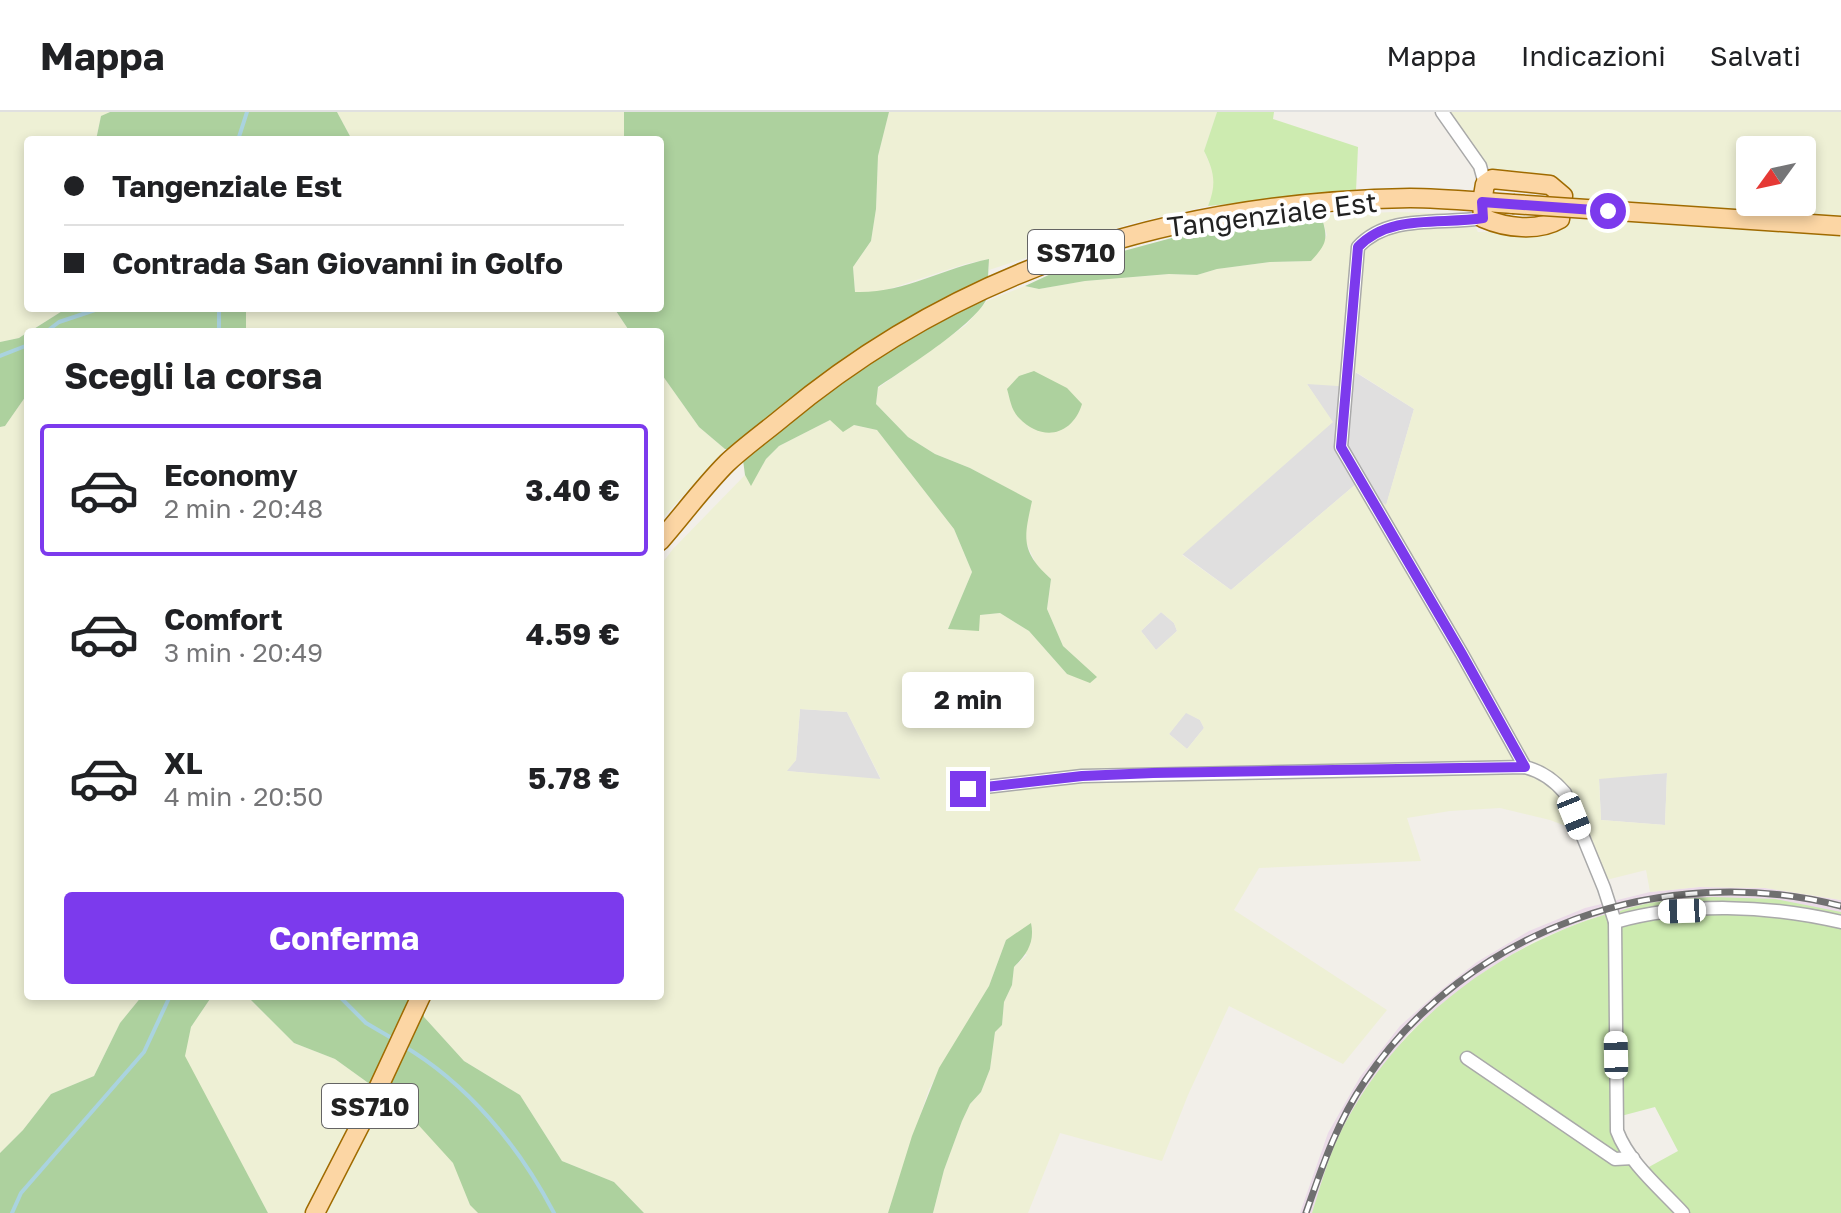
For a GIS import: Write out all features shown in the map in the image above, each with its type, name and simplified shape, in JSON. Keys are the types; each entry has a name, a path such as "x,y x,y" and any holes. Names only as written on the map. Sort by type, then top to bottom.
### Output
{"main road":[{"name":"Tangenziale Est","path":"664,536 727,464 807,397 864,355 924,319 1014,275 1128,236 1201,218 1308,204 1414,198 1841,226"},
{"name":"SS710","path":"315,1213 419,1000"}],"street":[{"path":"1442,112 1480,166 1483,201 1379,231 1358,247 1341,447 1525,767"},
{"path":"968,789 1082,776 1153,773 1525,767 1557,783 1565,793 1615,922 1617,1131 1622,1145 1683,1213"},
{"path":"1615,922 1654,912 1757,910 1841,922"},
{"path":"1467,1058 1615,1159 1633,1158"}],"shaded area":[{"path":"1355,372 1414,409 1386,506 1356,484 1231,590 1182,554 1332,422 1307,384"},
{"path":"1161,612 1174,623 1177,631 1156,650 1141,631"},
{"path":"800,709 847,712 881,780 786,771 796,760"},
{"path":"1186,712 1200,720 1204,728 1187,749 1169,734"},
{"path":"1667,773 1665,825 1601,820 1599,778"},
{"path":"1699,887 1765,888 1841,900 1841,912 1652,904 1589,919 1534,941 1484,972 1408,1034 1370,1084 1338,1138 1312,1213 1300,1213 1328,1133 1360,1077 1400,1026 1437,993 1477,962 1529,931 1585,908 1650,892"}],"green space":[{"path":"0,112 110,112 101,116 97,136 24,136 24,312 61,312 35,328 24,328 24,335 19,338 0,342"},
{"path":"110,112 337,112 350,136 97,136 101,116"},
{"path":"337,112 624,112 624,136 350,136"},
{"path":"624,112 889,112 878,156 871,241 853,267 855,292 906,285 989,259 988,277 906,320 859,349 732,449 725,449 699,427 664,378 664,328 627,328 617,312 664,312 664,136 624,136"},
{"path":"889,112 1217,112 1204,151 1215,176 1215,191 1208,206 1133,223 989,270 989,259 877,293 855,292 853,267 871,241 878,156"},
{"path":"1217,112 1274,112 1273,119 1358,147 1356,191 1208,206 1213,178 1204,151"},
{"path":"1446,112 1841,112 1841,900 1765,888 1699,887 1650,892 1646,870 1606,880 1591,836 1550,820 1500,808 1407,818 1421,861 1259,868 1234,910 1387,1010 1343,1064 1229,1006 1162,1161 1060,1133 1028,1213 933,1213 944,1170 962,1121 970,1104 981,1092 990,1069 995,1032 1002,1025 1004,1002 1012,985 1014,967 1027,955 1006,940 989,986 929,1089 888,1213 644,1213 614,1182 562,1161 520,1095 464,1061 424,1017 431,1000 664,1000 664,561 745,475 751,485 766,459 779,446 830,420 877,430 954,529 972,572 948,629 962,629 980,615 1000,613 1029,631 1067,674 1096,677 1063,646 1047,609 1051,579 1037,566 1024,538 1031,501 970,468 935,454 908,437 876,404 878,388 966,325 987,301 1025,286 1039,289 1085,281 1169,274 1197,275 1217,269 1270,262 1311,261 1327,235 1321,215 1394,212 1468,214 1478,232 1560,231 1569,220 1570,194 1492,171","holes":["1356,372 1414,409 1386,505 1356,484 1231,590 1182,555 1333,422 1307,384 1353,387","1161,612 1174,623 1177,631 1156,650 1141,631","800,709 847,712 881,779 787,771 796,760","1186,713 1200,720 1204,728 1187,749 1169,734","1667,773 1665,825 1601,820 1599,779"]},
{"path":"1321,215 1325,240 1311,261 1270,262 1217,269 1197,275 1169,274 1085,281 1039,289 1025,286 1068,266 1216,226 1268,223"},
{"path":"988,294 984,304 958,330 878,387 876,404 908,437 935,454 970,468 1032,501 1027,543 1034,560 1051,579 1047,609 1063,646 1097,677 1090,683 1067,674 1029,631 1000,613 980,615 979,631 948,629 972,572 954,529 877,430 854,425 843,432 830,420 779,446 766,459 751,486 745,475 743,460 837,384 898,343"},
{"path":"61,312 246,312 246,328 35,328"},
{"path":"246,312 617,312 627,328 246,328"},
{"path":"24,335 24,399 5,426 0,427 0,342"},
{"path":"1034,371 1067,388 1082,404 1064,429 1046,433 1037,430 1014,412 1007,389 1019,376"},
{"path":"664,378 699,427 725,449 664,517"},
{"path":"24,399 24,1000 139,1000 120,1023 94,1076 51,1094 0,1153 0,427 5,426"},
{"path":"1712,897 1775,899 1841,912 1841,1213 1688,1213 1647,1168 1678,1151 1655,1107 1621,1116 1620,911 1654,902"},
{"path":"1610,913 1615,1135 1679,1213 1312,1213 1334,1147 1360,1098 1386,1061 1417,1027 1450,997 1487,970 1567,928"},
{"path":"1031,923 1031,942 1014,967 1012,985 1004,1002 1002,1025 995,1032 990,1069 981,1092 970,1104 962,1121 944,1170 933,1213 888,1213 912,1136 939,1068 989,986 1006,940"},
{"path":"139,1000 209,1000 191,1027 185,1056 268,1213 0,1213 0,1153 51,1094 94,1076 120,1023"},
{"path":"209,1000 251,1000 294,1043 335,1059 403,1108 454,1163 470,1205 478,1213 268,1213 184,1056 191,1027"},
{"path":"251,1000 421,1000 424,1017 464,1061 520,1095 562,1161 614,1182 644,1213 478,1213 470,1205 453,1163 403,1108 335,1059 294,1043"}],"waterway":[{"path":"239,136 247,112"},
{"path":"51,328 59,322 89,312"},
{"path":"219,312 219,328"},
{"path":"0,356 24,347"},
{"path":"12,1213 21,1193 144,1052 168,1000"},
{"path":"343,1000 366,1023 395,1040"},
{"path":"402,1045 448,1078 489,1118 525,1164 554,1213"}],"railway":[{"path":"1306,1213 1338,1129 1365,1081 1408,1028 1458,983 1514,947 1575,919 1640,901 1707,893 1774,894 1841,906"}],"route":[{"path":"968,789 1082,776 1153,773 1525,767 1341,447 1358,247 1367,237 1400,224 1483,218 1482,202 1608,211"}]}
